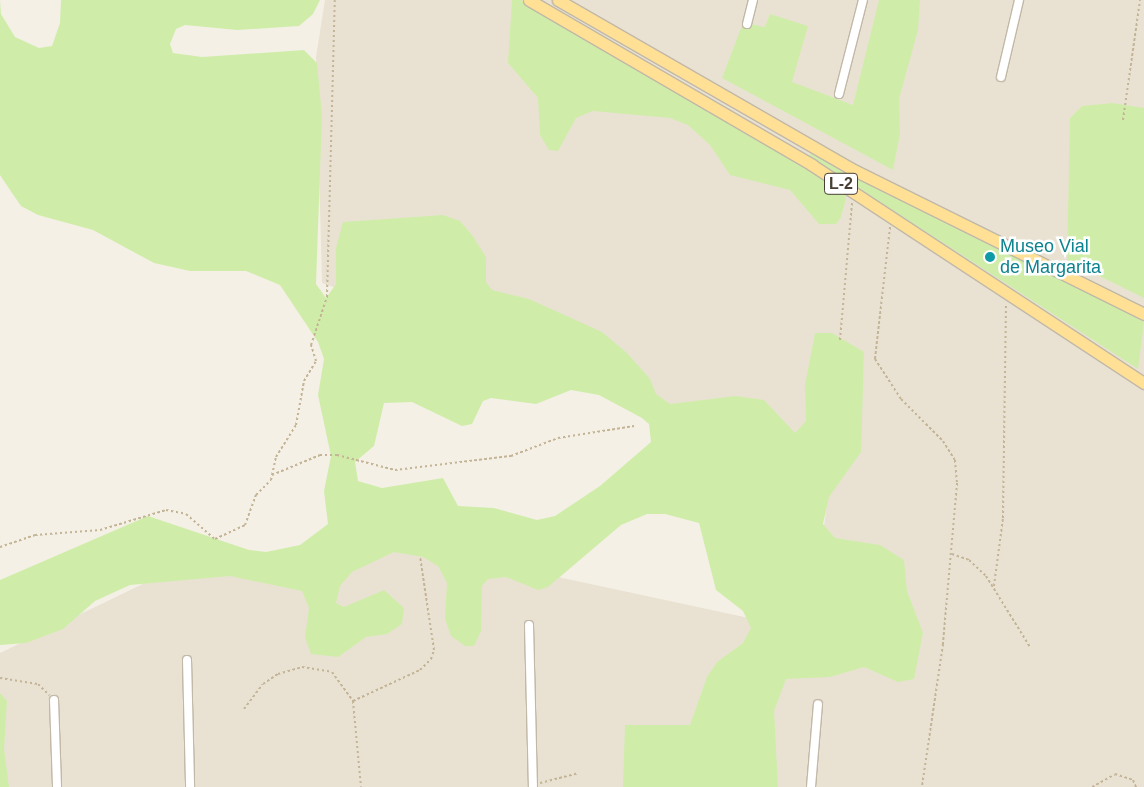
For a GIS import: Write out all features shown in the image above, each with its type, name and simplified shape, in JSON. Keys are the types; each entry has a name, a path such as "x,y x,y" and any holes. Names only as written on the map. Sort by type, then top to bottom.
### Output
{"main road":[{"name":"L-2","path":"529,0 853,192 1144,383"},
{"name":"L-2","path":"558,0 842,163 1144,314"}],"street":[{"path":"747,24 753,0"},
{"path":"839,94 863,0"},
{"path":"1001,77 1019,0"},
{"path":"528,626 533,786"},
{"path":"187,660 190,787"},
{"path":"54,700 57,787"},
{"path":"811,787 818,704"}],"path":[{"path":"0,547 34,535 100,530 166,510 186,514 216,539 224,538 245,525 256,495 272,475 276,457 296,425 304,381 316,361 311,345 316,335 327,296 335,0"},
{"path":"1123,120 1140,0"},
{"path":"840,340 853,192"},
{"path":"892,218 875,359 901,399 955,460 952,554 922,787"},
{"path":"994,586 1003,518 1006,292"},
{"path":"272,475 320,456 337,455 395,470 511,456 558,438 634,426"},
{"path":"952,554 969,560 994,586 1030,646"},
{"path":"353,701 420,670 431,659 434,650 420,556"},
{"path":"244,709 263,684 302,667 332,672 353,701 361,787"},
{"path":"0,678 38,684 54,700"},
{"path":"533,786 579,773"},
{"path":"1092,787 1115,774 1133,780 1136,787"}],"shaded area":[{"path":"325,0 1144,0 1144,787 0,787 0,653 151,580 390,541 810,631 829,489 660,400 322,283 316,57"}],"green space":[{"path":"0,0 1,14 15,37 39,48 52,46 60,23 61,0 320,0 313,14 299,26 237,30 185,25 176,29 170,44 173,53 202,57 304,50 317,63 322,116 316,284 326,298 336,284 336,248 343,222 443,215 460,221 472,235 486,257 486,282 492,290 529,299 602,332 627,353 650,379 656,394 670,404 736,396 764,400 795,433 806,421 805,385 815,333 832,333 864,352 861,452 829,497 823,524 835,538 880,545 904,560 907,591 923,633 914,679 898,682 864,667 830,677 786,679 774,711 778,787 623,787 625,725 690,725 707,677 717,662 743,643 751,628 743,611 716,590 699,523 665,514 647,514 621,525 548,587 538,590 506,577 488,579 482,586 481,631 474,646 465,646 451,636 445,619 447,583 438,566 423,557 394,552 352,572 340,586 336,603 344,607 384,590 404,608 402,624 387,634 366,637 338,657 311,654 305,637 309,608 302,591 230,576 130,585 95,601 63,629 26,643 0,645 0,580 148,516 249,550 266,552 300,545 328,524 324,491 331,456 318,395 324,359 318,342 280,285 246,271 190,271 154,263 93,230 38,215 21,206 0,175","holes":["571,390 599,395 642,418 649,424 651,442 600,486 555,516 537,520 494,508 458,506 443,478 382,488 358,481 355,462 374,446 384,403 412,402 462,426 472,424 483,401 491,398 536,404"]},
{"path":"512,0 521,0 842,189 846,198 841,217 836,224 819,224 790,190 730,175 710,145 688,125 670,118 593,111 576,118 558,151 549,150 540,135 538,98 508,63"},
{"path":"879,0 920,0 918,30 899,99 900,134 893,170 722,78 743,23 765,27 770,14 808,26 792,82 853,105"},
{"path":"1112,103 1144,108 1144,298 1067,260 1070,118 1082,106"},
{"name":"Museo Vial de Margarita","path":"811,153 1144,322 1138,369 809,156"},
{"path":"0,693 7,701 4,749 9,787 0,787"}],"place":[{"name":"Museo Vial de Margarita","path":"990,257"}]}
